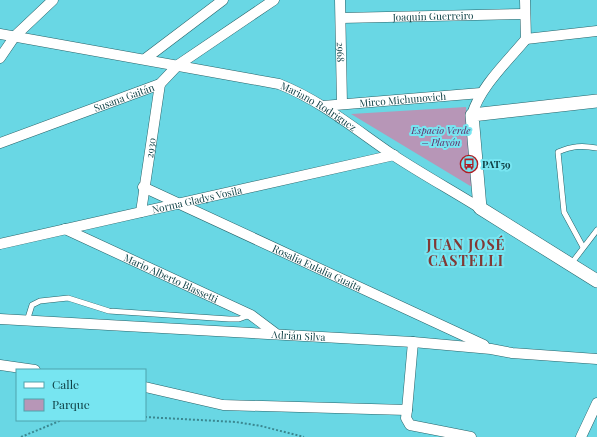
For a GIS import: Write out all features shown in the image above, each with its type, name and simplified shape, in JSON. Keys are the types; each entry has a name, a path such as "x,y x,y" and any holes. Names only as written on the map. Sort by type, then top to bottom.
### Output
{"street":[{"path":"0,58 15,36 53,0"},
{"path":"145,59 223,0"},
{"name":"Susana Gaitán","path":"0,143 160,84 178,65 274,0"},
{"name":"2968","path":"340,0 342,104"},
{"path":"480,208 472,115 474,106 481,93 526,39 525,0"},
{"name":"Joaquín Guerreiro","path":"341,18 525,14"},
{"path":"526,39 597,31"},
{"name":"Mariano Rodríguez","path":"0,34 279,84 299,92 324,106 394,155 597,281"},
{"name":"2930","path":"141,212 160,84"},
{"name":"Mirco Michunovich","path":"324,106 481,93"},
{"path":"472,115 597,101"},
{"name":"Norma Gladys Vosila","path":"0,244 394,155"},
{"name":"Rosalia Eulalia Guaita","path":"144,187 491,348"},
{"name":"Mario Alberto Blassetti","path":"65,229 251,314 275,333"},
{"name":"Adrián Silva","path":"0,319 275,333 413,342 491,348 512,353 597,359"},
{"path":"413,342 406,418 410,424 471,437"},
{"path":"0,365 28,369"},
{"path":"146,387 223,405 407,410"},
{"path":"581,437 597,403"}],"lane":[{"path":"584,247 564,212 558,152 571,146 587,146 597,148"},
{"path":"570,265 597,230"},
{"path":"27,321 32,305 40,301 54,298 68,298 108,311 229,319 239,319 251,314"}],"path":[{"path":"146,417 236,422 262,426 304,437"},
{"path":"20,437 60,421"}],"green space":[{"name":"Espacio Verde – Playón","path":"466,107 472,187 351,114"}],"place":[{"name":"PAT59","path":"469,164"}],"district":[{"name":"JUAN JOSÉ CASTELLI","path":"466,252"}]}
